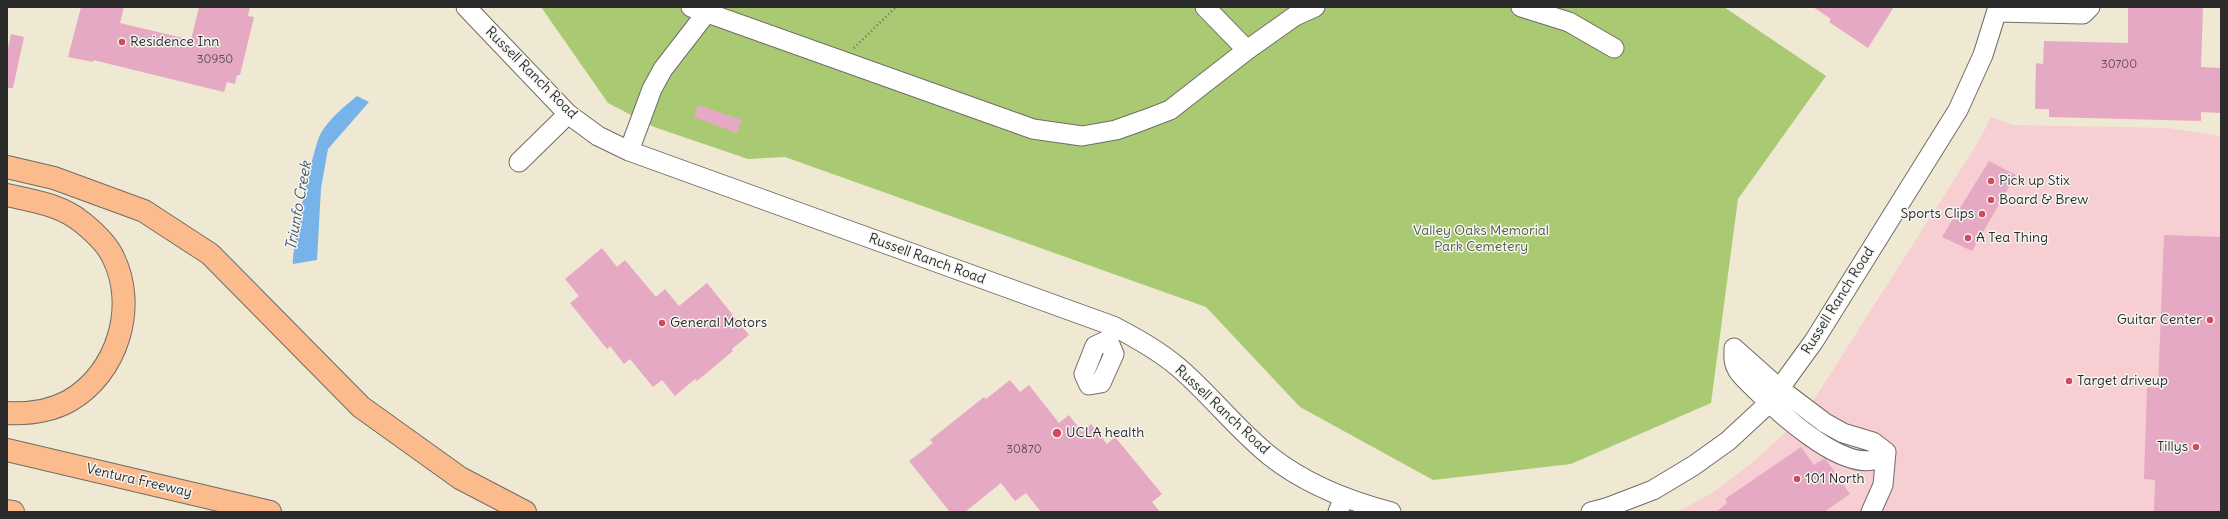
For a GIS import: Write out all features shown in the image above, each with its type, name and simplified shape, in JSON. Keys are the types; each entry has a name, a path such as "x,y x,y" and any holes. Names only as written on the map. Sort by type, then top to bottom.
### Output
{"highway":[{"path":"7,167 54,178 144,211 210,254 361,407 460,478 525,512"},
{"path":"7,195 63,210 83,222 101,240 113,257 122,285 124,307 121,332 113,354 99,376 69,401 43,410 7,413"},
{"name":"Ventura Freeway","path":"7,450 270,512"},
{"path":"7,511 13,512"}],"street":[{"name":"Russell Ranch Road","path":"466,7 568,114 598,136 629,151 1111,333 1146,344 1178,367 1242,432 1271,457 1304,477 1341,504 1391,512"},
{"path":"1205,7 1247,50"},
{"path":"629,151 652,89 663,69 702,9 841,61 1033,129 1082,136 1116,130 1170,110 1247,50 1294,16 1315,7"},
{"path":"1522,7 1569,22 1614,48"},
{"path":"1997,9 2083,14 2090,7"},
{"name":"Russell Ranch Road","path":"1591,512 1606,508 1653,490 1693,466 1728,442 1775,396 1814,341 1958,110 1983,55 1997,9"},
{"path":"519,162 568,114"},
{"path":"1088,386 1101,382 1114,354 1111,333"},
{"path":"1775,396 1844,433 1873,442 1886,452 1883,485 1871,512"}],"path":[{"path":"841,61 896,7"}],"shaded area":[{"path":"1991,117 2013,125 2168,128 2221,136 2221,512 1677,512 1714,492 1753,462 1786,432 1815,398 1980,139"}],"green space":[{"name":"Valley Oaks Memorial Park Cemetery","path":"541,7 1724,7 1826,76 1738,199 1711,403 1571,464 1433,480 1300,407 1206,307 785,157 748,159 654,127 608,103"}],"water":[{"path":"357,96 369,102 328,149 321,188 317,260 293,264 304,198 317,142 321,133 329,122"}],"building":[{"path":"81,7 124,7 120,23 191,40 199,7 250,7 248,16 254,17 240,75 237,75 235,84 227,82 224,92 93,60 93,62 68,57"},
{"path":"1813,7 1894,7 1868,48 1829,22 1831,19"},
{"path":"2128,7 2203,7 2201,67 2221,68 2221,113 2201,112 2201,121 2049,117 2049,109 2035,109 2036,63 2043,64 2044,41 2128,43"},
{"path":"11,34 24,37 13,88 7,88 7,53"},
{"path":"698,105 742,120 737,133 694,117"},
{"path":"1989,161 2016,175 1972,251 1942,237"},
{"path":"2164,235 2221,237 2221,512 2154,512 2155,480 2144,479 2147,387 2158,388"},
{"name":"General Motors","path":"602,248 617,267 625,260 656,297 665,289 679,306 707,283 749,335 732,349 733,351 697,381 695,379 675,396 662,380 653,387 630,359 624,364 610,346 607,349 570,303 579,296 565,279"},
{"path":"1010,380 1020,392 1029,385 1059,423 1069,415 1082,432 1091,424 1107,444 1115,437 1162,494 1152,502 1160,512 1041,512 1026,493 1015,501 1001,483 965,512 950,512 909,461 933,443 930,440 984,397 986,399"},
{"name":"101 North","path":"1801,447 1814,465 1825,458 1850,494 1824,512 1716,512 1727,503 1725,499"}],"place":[{"name":"Residence Inn","path":"122,42"},
{"name":"Pick up Stix","path":"1991,181"},
{"name":"Board & Brew","path":"1991,200"},
{"name":"Sports Clips","path":"1982,214"},
{"name":"A Tea Thing","path":"1968,238"},
{"name":"Guitar Center","path":"2210,320"},
{"name":"General Motors","path":"662,323"},
{"name":"Target driveup","path":"2069,381"},
{"name":"UCLA health","path":"1057,433"},
{"name":"Tillys","path":"2196,447"},
{"name":"101 North","path":"1797,479"}],"water label":[{"name":"Triunfo Creek","path":"299,206"}]}
